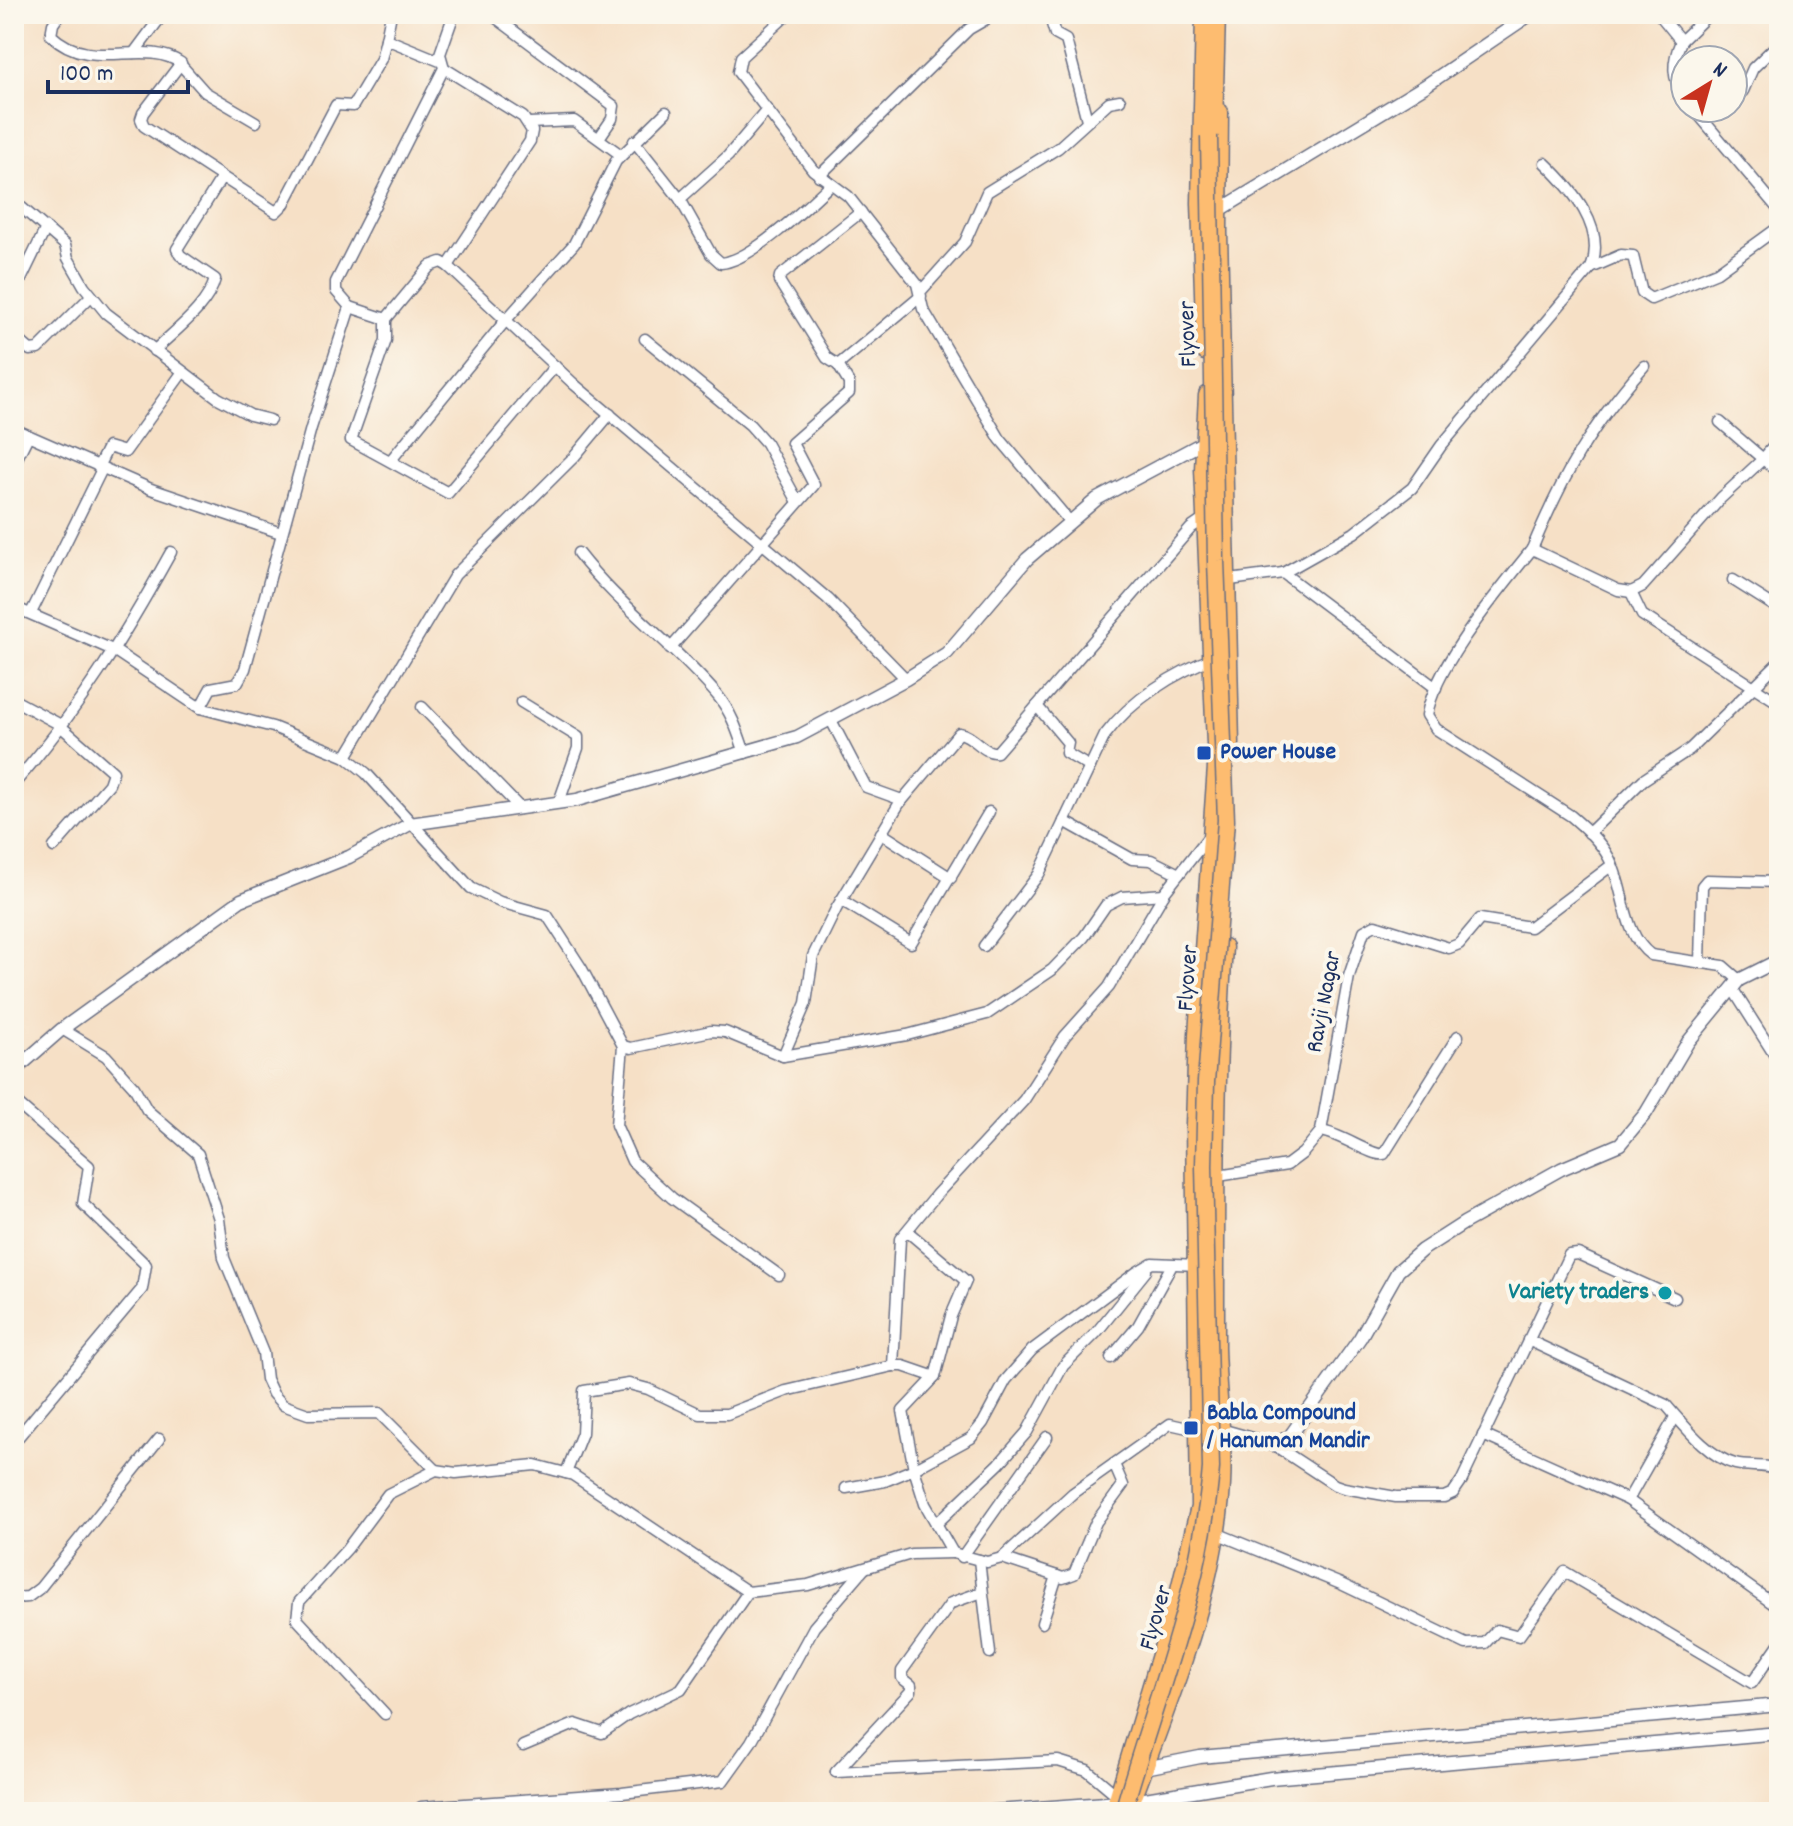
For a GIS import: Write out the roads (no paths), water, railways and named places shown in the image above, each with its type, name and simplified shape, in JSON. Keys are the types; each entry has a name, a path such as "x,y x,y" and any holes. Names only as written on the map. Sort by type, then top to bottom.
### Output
{"main road":[{"path":"1124,1804 1199,1507 1201,1431 1194,1265 1197,1034 1216,767 1205,517 1207,380 1201,219 1204,14"},
{"path":"1124,1804 1145,1768 1193,1628 1222,1495 1216,1264 1216,1072 1232,831 1216,14"},
{"name":"Flyover","path":"1124,1804 1184,1616 1207,1516 1211,1468 1206,1096 1226,820 1216,561 1209,136 1214,127 1216,14"}],"street":[{"path":"60,14 51,30 56,39 104,56 156,53 181,65 205,92 256,122"},
{"path":"134,53 163,14"},
{"path":"181,65 141,119 161,140 271,209 279,211 336,105 353,106 381,59 391,14"},
{"path":"386,319 350,307 336,291 336,282 442,65 454,14"},
{"path":"491,14 610,102 615,111 599,138"},
{"path":"788,14 741,57 736,66 742,80 819,176 861,212 921,293 923,309 1000,439 1070,522"},
{"path":"819,176 969,29 995,14"},
{"path":"1049,14 1055,34 1066,40 1087,120"},
{"path":"1201,219 1220,211 1425,86 1531,14"},
{"path":"1659,14 1681,41"},
{"path":"1680,44 1709,14"},
{"path":"386,39 442,65 529,123 532,131 525,150 448,266"},
{"path":"1749,77 1753,68 1779,43"},
{"path":"838,365 921,293 965,242 983,196 1058,148 1109,102 1120,100"},
{"path":"680,199 728,156 767,110"},
{"path":"391,460 506,320 574,244 606,177 621,155 666,112"},
{"path":"529,123 574,121 621,155"},
{"path":"1706,124 1779,210"},
{"path":"634,141 680,199 717,260 728,262 790,222 831,184"},
{"path":"1208,583 1283,573 1354,533 1412,488 1441,446 1545,327 1591,268 1595,245 1582,206 1545,163"},
{"path":"154,351 196,309 213,286 215,279 180,255 177,249 222,177"},
{"path":"14,201 65,245 68,258 91,296 106,313 182,373 250,415 270,420"},
{"path":"670,649 814,481 792,443 849,393 849,383 838,365 827,358 779,281 780,276 861,212"},
{"path":"1591,268 1621,255 1633,256 1642,293 1651,299 1726,267 1779,227"},
{"path":"14,294 46,228"},
{"path":"555,366 448,493 391,460 354,444 351,435 386,340 386,319 430,266 441,262 610,414 828,599 906,679"},
{"path":"14,336 30,350 38,349 91,296"},
{"path":"200,708 211,688 237,683 245,669 281,533 350,307"},
{"path":"645,339 750,425 766,443 798,502"},
{"path":"1644,366 1589,433 1564,478 1532,549 1483,612 1436,688 1427,715 1430,724 1571,816 1589,833 1612,865 1631,924 1645,951 1651,955 1723,966 1779,1062"},
{"path":"31,613 108,447 125,452 182,373"},
{"path":"346,757 455,575 574,457 610,414"},
{"path":"1720,422 1779,472"},
{"path":"14,429 100,468 281,533"},
{"path":"14,1071 62,1029 241,900 349,857 410,824 559,802 745,753 797,737 831,720 947,653 1027,559 1097,499 1224,432"},
{"path":"14,464 28,436"},
{"path":"1532,549 1618,590 1631,592 1643,586 1721,498 1779,440"},
{"path":"783,1056 806,1003 813,956 841,900 902,800 955,736 965,733 993,753 1191,528 1205,517 1226,511"},
{"path":"14,784 63,728 115,651 171,552"},
{"path":"578,553 603,585 719,697 734,720 745,753"},
{"path":"1283,573 1436,688"},
{"path":"1733,580 1779,609"},
{"path":"1631,592 1637,608 1648,619 1779,703"},
{"path":"14,607 115,651 200,708 273,727 346,757 366,773 471,888 553,920 623,1046 616,1125 632,1161 672,1198 779,1275"},
{"path":"984,946 1039,874 1114,722 1164,682 1229,652"},
{"path":"1589,833 1643,780 1690,749 1779,662"},
{"path":"14,700 63,728 109,768 114,778 54,847"},
{"path":"521,702 578,737 578,748 559,802"},
{"path":"1037,706 1068,743 1066,753 1090,767"},
{"path":"422,707 520,808"},
{"path":"831,720 866,787 902,800"},
{"path":"841,900 909,943 989,812"},
{"path":"1064,821 1132,859 1151,860 1179,874"},
{"path":"893,1366 900,1239 1024,1100 1065,1036 1109,987 1164,894 1212,833 1232,831"},
{"path":"881,833 951,878"},
{"name":"Ravji Nagar","path":"1321,1131 1349,976 1364,931 1375,925 1449,948 1459,944 1480,919 1530,927 1612,865"},
{"path":"1700,963 1702,886 1707,880 1779,882"},
{"path":"623,1046 631,1048 711,1031 725,1032 783,1056 907,1035 987,1014 1052,970 1084,937 1106,905 1122,897 1164,894"},
{"path":"1274,1445 1290,1436 1298,1426 1360,1338 1398,1271 1422,1250 1464,1223 1561,1169 1620,1144 1646,1113 1688,1042 1736,984 1779,960"},
{"path":"62,1029 106,1056 134,1087 147,1110 198,1154 219,1219 224,1258 263,1353 266,1379 273,1394 283,1405 308,1414 379,1413 436,1470"},
{"path":"1194,1180 1287,1165 1303,1153 1321,1131 1346,1137 1378,1156 1384,1154 1458,1036"},
{"path":"14,1101 83,1157 90,1173 83,1204 146,1265 142,1289 14,1442"},
{"path":"907,1231 966,1281 951,1316 935,1377 903,1411 914,1469 936,1524 958,1555"},
{"path":"1002,1558 1073,1493 1170,1424 1201,1431 1219,1429 1274,1445 1335,1485 1396,1497 1444,1497 1457,1488 1572,1254 1675,1298"},
{"path":"846,1488 885,1481 960,1447 983,1423 1006,1380 1032,1350 1152,1263 1216,1264"},
{"path":"936,1524 999,1464 1027,1432 1063,1366 1096,1333 1152,1263"},
{"path":"1111,1358 1138,1326 1172,1265"},
{"path":"1528,1340 1653,1397 1670,1409 1674,1419 1727,1462 1762,1465 1779,1471"},
{"path":"566,1473 582,1433 584,1391 629,1384 648,1389 700,1414 715,1415 745,1409 786,1391 893,1366 903,1366 935,1377"},
{"path":"1628,1500 1674,1419"},
{"path":"1483,1435 1628,1500 1779,1608"},
{"path":"958,1555 1047,1437"},
{"path":"14,1598 28,1597 40,1588 159,1439"},
{"path":"385,1714 297,1619 299,1602 347,1549 388,1494 436,1470 456,1473 535,1465 566,1473 748,1592 808,1585 911,1554 958,1555 979,1560 1002,1558 1057,1576 1071,1577 1096,1522 1123,1485 1114,1464"},
{"path":"1216,1533 1341,1584 1466,1644 1485,1643 1497,1630 1519,1636 1565,1572 1752,1683 1779,1644"},
{"path":"979,1560 990,1653"},
{"path":"421,1807 622,1793 723,1781 751,1742 814,1627 865,1567"},
{"path":"1042,1623 1057,1576"},
{"path":"523,1746 575,1724 602,1733 637,1709 681,1689 748,1592"},
{"path":"982,1592 951,1603 902,1671 902,1678 911,1685 911,1691 836,1772 945,1770 1058,1761 1087,1770 1124,1804"},
{"path":"1145,1768 1200,1757 1779,1705"},
{"path":"982,1812 1124,1804 1271,1778 1779,1733"}],"place":[{"name":"Power House","path":"1204,753"},
{"name":"Variety traders","path":"1665,1293"},
{"name":"Babla Compound / Hanuman Mandir","path":"1191,1428"}]}
